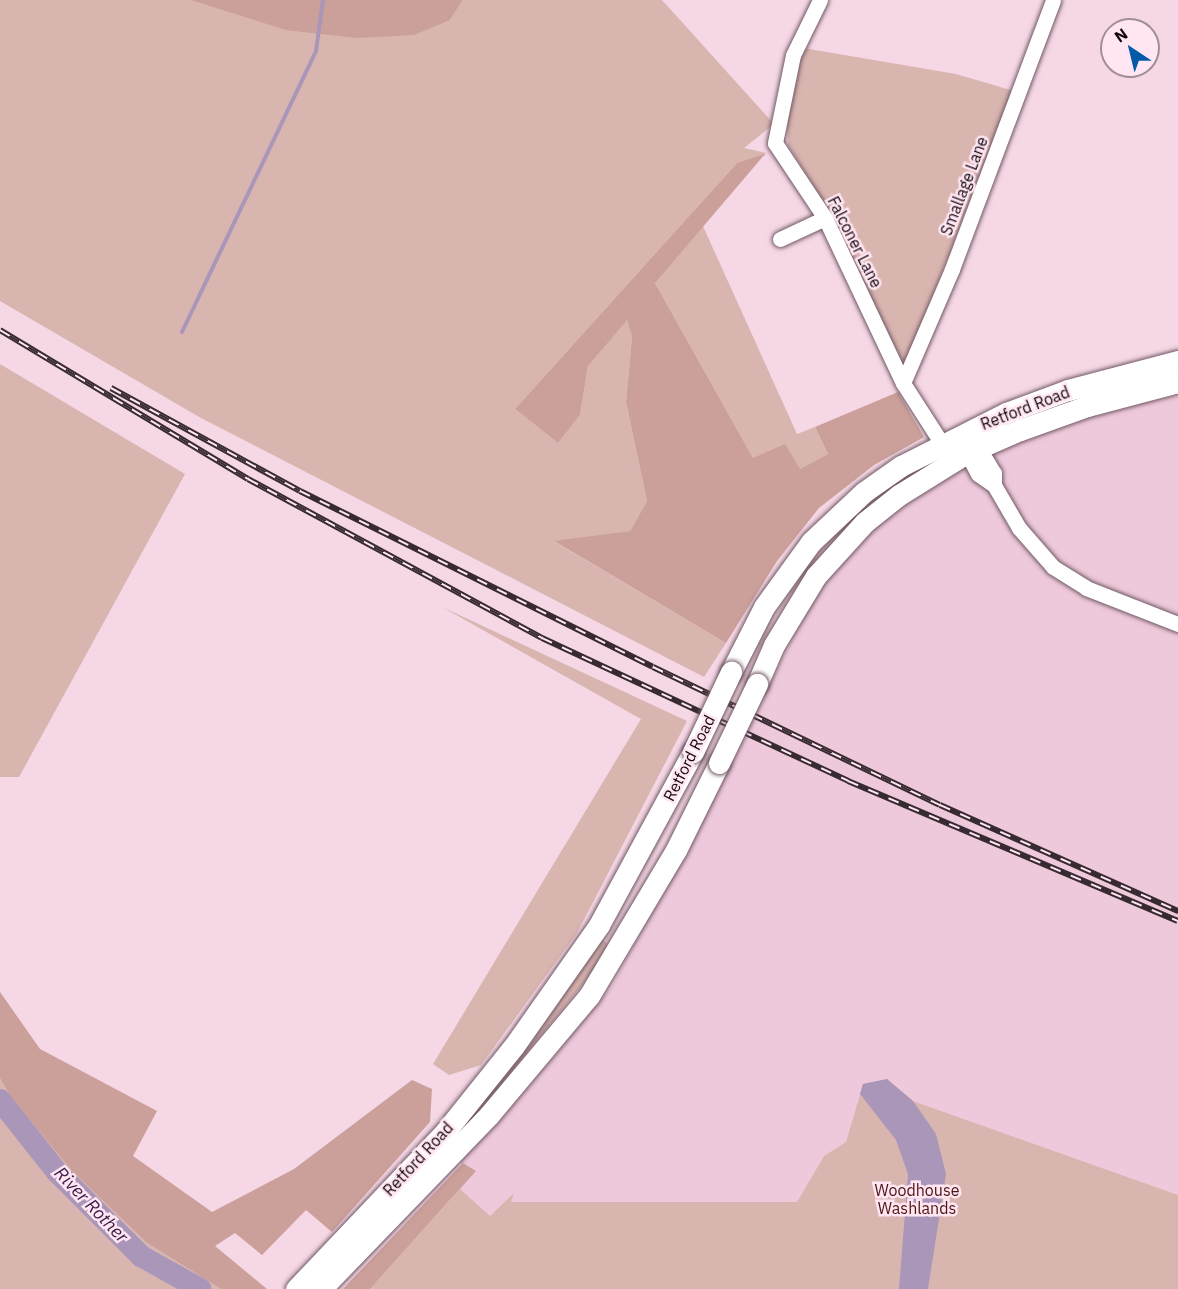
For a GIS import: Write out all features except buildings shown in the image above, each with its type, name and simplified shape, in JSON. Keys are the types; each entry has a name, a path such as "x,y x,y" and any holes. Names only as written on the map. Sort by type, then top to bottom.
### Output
{"main road":[{"name":"Retford Road","path":"296,1289 445,1132 514,1046 599,925 693,752 764,607 816,536 864,492 942,442 1068,390 1178,361"},
{"name":"Retford Road","path":"321,1289 489,1115 589,996 676,850 794,610 839,548 899,495 966,454 1087,406 1178,382"}],"street":[{"name":"Falconer Lane","path":"820,0 793,55 775,139 825,218 903,383 942,442 966,454 994,473 994,485 1020,528 1053,567 1086,588 1178,624"},
{"name":"Smallage Lane","path":"903,383 952,269 1053,0"},
{"path":"780,239 825,218"},
{"path":"962,433 966,454"}],"shaded area":[{"path":"190,0 463,0 450,20 414,35 357,38 285,30"},
{"path":"766,153 655,283 753,458 785,444 800,469 828,454 815,427 898,392 924,437 874,465 819,508 777,561 726,643 554,541 630,531 647,501 626,402 632,337 627,320 588,366 580,415 558,443 515,409 737,163"},
{"path":"1178,397 1178,1195 913,1101 887,1079 860,1094 846,1142 824,1156 797,1202 511,1202 492,1222 458,1191 475,1171 458,1161 612,987 732,762 817,589 857,540 917,492 987,455 1070,422 1157,398"},
{"path":"0,992 40,1049 157,1111 133,1156 212,1212 294,1169 412,1080 432,1089 430,1122 332,1232 306,1210 262,1255 235,1233 215,1246 267,1289 221,1289 147,1243 73,1172 11,1097 0,1078"},
{"path":"887,1079 913,1101 936,1134 946,1174 928,1289 899,1289 908,1174 896,1140 860,1094 863,1084"},
{"path":"463,1163 476,1171 370,1289 343,1289"}],"green space":[{"path":"0,0 190,0 285,30 450,20 463,0 662,0 774,124 744,148 766,153 737,163 515,409 558,443 580,415 588,366 627,319 632,337 626,402 647,501 630,531 555,542 726,643 704,677 201,418 0,301"},
{"path":"803,48 956,74 1014,91 907,360 902,360 831,214 788,145 787,114"},
{"path":"702,224 797,434 815,427 828,454 800,469 753,458 655,283"},
{"path":"0,364 185,474 19,777 0,777"},
{"path":"442,607 687,721 577,933 481,1065 449,1075 433,1064 641,719"},
{"path":"601,939 607,943 607,951 487,1101 482,1102"},
{"path":"0,1078 73,1172 147,1243 221,1289 0,1289"},
{"name":"Woodhouse Washlands","path":"887,1079 913,1101 1178,1195 1178,1289 370,1289 460,1189 490,1216 514,1193 511,1202 797,1202 824,1156 846,1142 863,1084"}],"waterway":[{"path":"182,332 316,51 323,0"},
{"name":"River Rother","path":"0,1100 57,1172 141,1256 200,1289"}],"railway":[{"path":"0,330 248,479 542,638 848,781 1178,921"},
{"path":"111,388 300,491 653,667 940,805 1178,911"}]}
